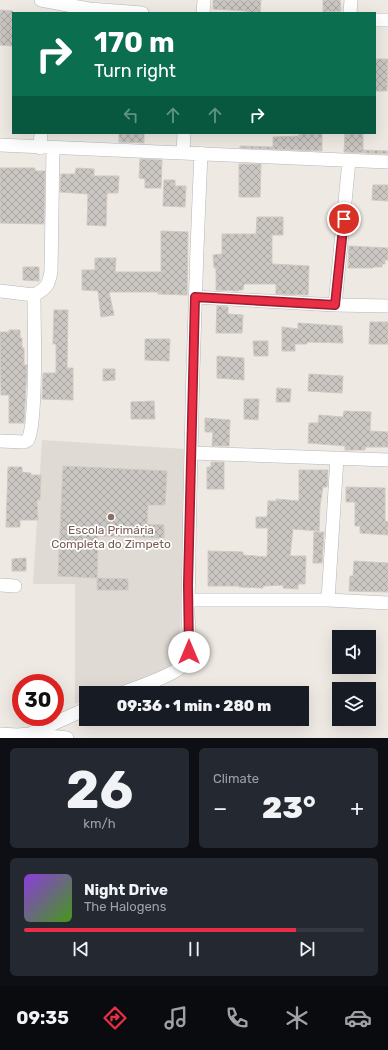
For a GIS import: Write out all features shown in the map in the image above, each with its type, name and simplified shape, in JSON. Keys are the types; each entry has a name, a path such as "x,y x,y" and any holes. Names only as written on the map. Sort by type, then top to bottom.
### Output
{"street":[{"path":"203,12 204,0"},
{"path":"350,0 350,12"},
{"path":"45,5 62,2 89,9 129,12"},
{"path":"376,20 388,20"},
{"path":"0,292 34,295 43,291 50,282 51,271 46,148 41,134"},
{"path":"183,153 184,134"},
{"path":"0,145 388,162"},
{"path":"140,686 168,675 183,666 187,661 189,652 188,600 191,453 201,153"},
{"path":"335,305 349,161"},
{"path":"0,442 24,442 28,440 30,435 35,357 34,295"},
{"path":"195,297 335,305 388,306"},
{"path":"191,453 388,460"},
{"path":"328,600 337,458"},
{"path":"0,585 15,586"},
{"path":"188,600 328,600 388,603"},
{"path":"21,736 79,712"},
{"path":"0,734 67,738"}],"shaded area":[{"name":"Escola Primária Completa do Zimpeto","path":"42,440 186,449 179,664 122,686 79,686 79,703 75,704 75,584 33,584"}],"building":[{"path":"213,0 261,0 260,12 213,9"},
{"path":"323,0 340,0 341,11 323,12"},
{"path":"0,10 13,11 12,46 0,45"},
{"path":"376,59 388,59 387,91 376,91"},
{"path":"119,134 144,134 144,143 119,142"},
{"path":"299,134 322,134 322,151 240,148 240,146 273,147 273,137 299,136"},
{"path":"345,134 363,134 363,150 388,151 388,154 344,152"},
{"path":"140,159 162,160 161,188 145,188 145,179 139,178"},
{"path":"239,164 261,164 260,197 239,197"},
{"path":"0,168 35,168 35,171 45,171 44,224 0,223"},
{"path":"76,168 94,169 94,176 119,176 118,193 107,193 106,226 87,225 88,194 60,192 61,174 75,174"},
{"path":"164,180 175,180 175,186 186,186 185,207 163,206"},
{"path":"373,185 388,185 388,201 372,200"},
{"path":"257,217 283,217 283,235 272,235 272,264 309,266 308,295 276,294 276,284 244,284 243,290 238,291 216,290 216,268 214,268 213,255 222,254 222,234 256,234"},
{"path":"161,231 188,232 187,295 158,294 158,292 109,292 114,315 101,317 98,291 82,290 82,270 95,270 95,258 116,258 115,272 161,272"},
{"path":"349,246 388,248 388,260 385,260 385,264 382,264 382,267 348,268"},
{"path":"23,267 39,267 39,281 23,280"},
{"path":"217,306 228,307 228,314 243,315 242,333 216,333"},
{"path":"54,310 68,310 67,368 73,368 73,400 42,399 43,373 56,373 56,344 53,344"},
{"path":"370,322 388,322 388,344 369,344"},
{"path":"298,323 342,326 343,343 307,342 307,344 295,344 295,351 282,351 282,327 298,329"},
{"path":"9,330 20,330 22,348 24,348 24,365 27,365 24,423 9,423 9,395 1,395 0,332 9,332"},
{"path":"145,339 170,339 169,361 145,360"},
{"path":"253,341 268,341 268,356 254,356"},
{"path":"217,356 244,358 244,380 217,378"},
{"path":"103,369 115,369 115,380 103,381"},
{"path":"309,374 343,376 342,393 308,391"},
{"path":"277,388 291,389 290,402 276,402"},
{"path":"244,399 259,399 258,420 244,419"},
{"path":"154,401 155,419 131,419 131,402"},
{"path":"344,411 371,412 370,431 388,432 388,447 365,447 365,450 345,450 345,446 308,443 309,423 318,423 319,415 343,417"},
{"path":"205,418 230,420 229,446 212,446 213,432 205,432"},
{"path":"211,462 224,462 224,489 207,489 207,467 211,467"},
{"path":"63,466 167,471 165,505 148,505 147,524 164,525 164,538 98,536 97,578 58,576"},
{"path":"8,467 22,467 22,472 31,473 31,475 41,475 40,500 37,500 38,520 20,520 20,527 6,527"},
{"path":"299,470 328,470 327,487 323,487 320,506 319,531 293,529 290,556 306,556 305,584 298,584 298,589 283,588 283,585 263,586 263,588 208,586 208,551 243,552 243,555 267,557 268,528 256,528 256,517 267,517 268,501 277,501 276,499 299,501"},
{"path":"346,487 385,488 385,521 388,522 388,535 360,533 360,526 355,526 355,502 346,502"},
{"path":"314,532 324,532 322,563 313,563"},
{"path":"26,558 26,571 12,571 12,559"},
{"path":"354,561 388,563 388,592 349,591 350,576 353,576"},
{"path":"97,578 128,579 128,590 97,590"}],"place":[{"name":"Escola Primária Completa do Zimpeto","path":"111,517"}],"route":[{"path":"189,652 188,585 195,297 335,305 344,219"}]}
